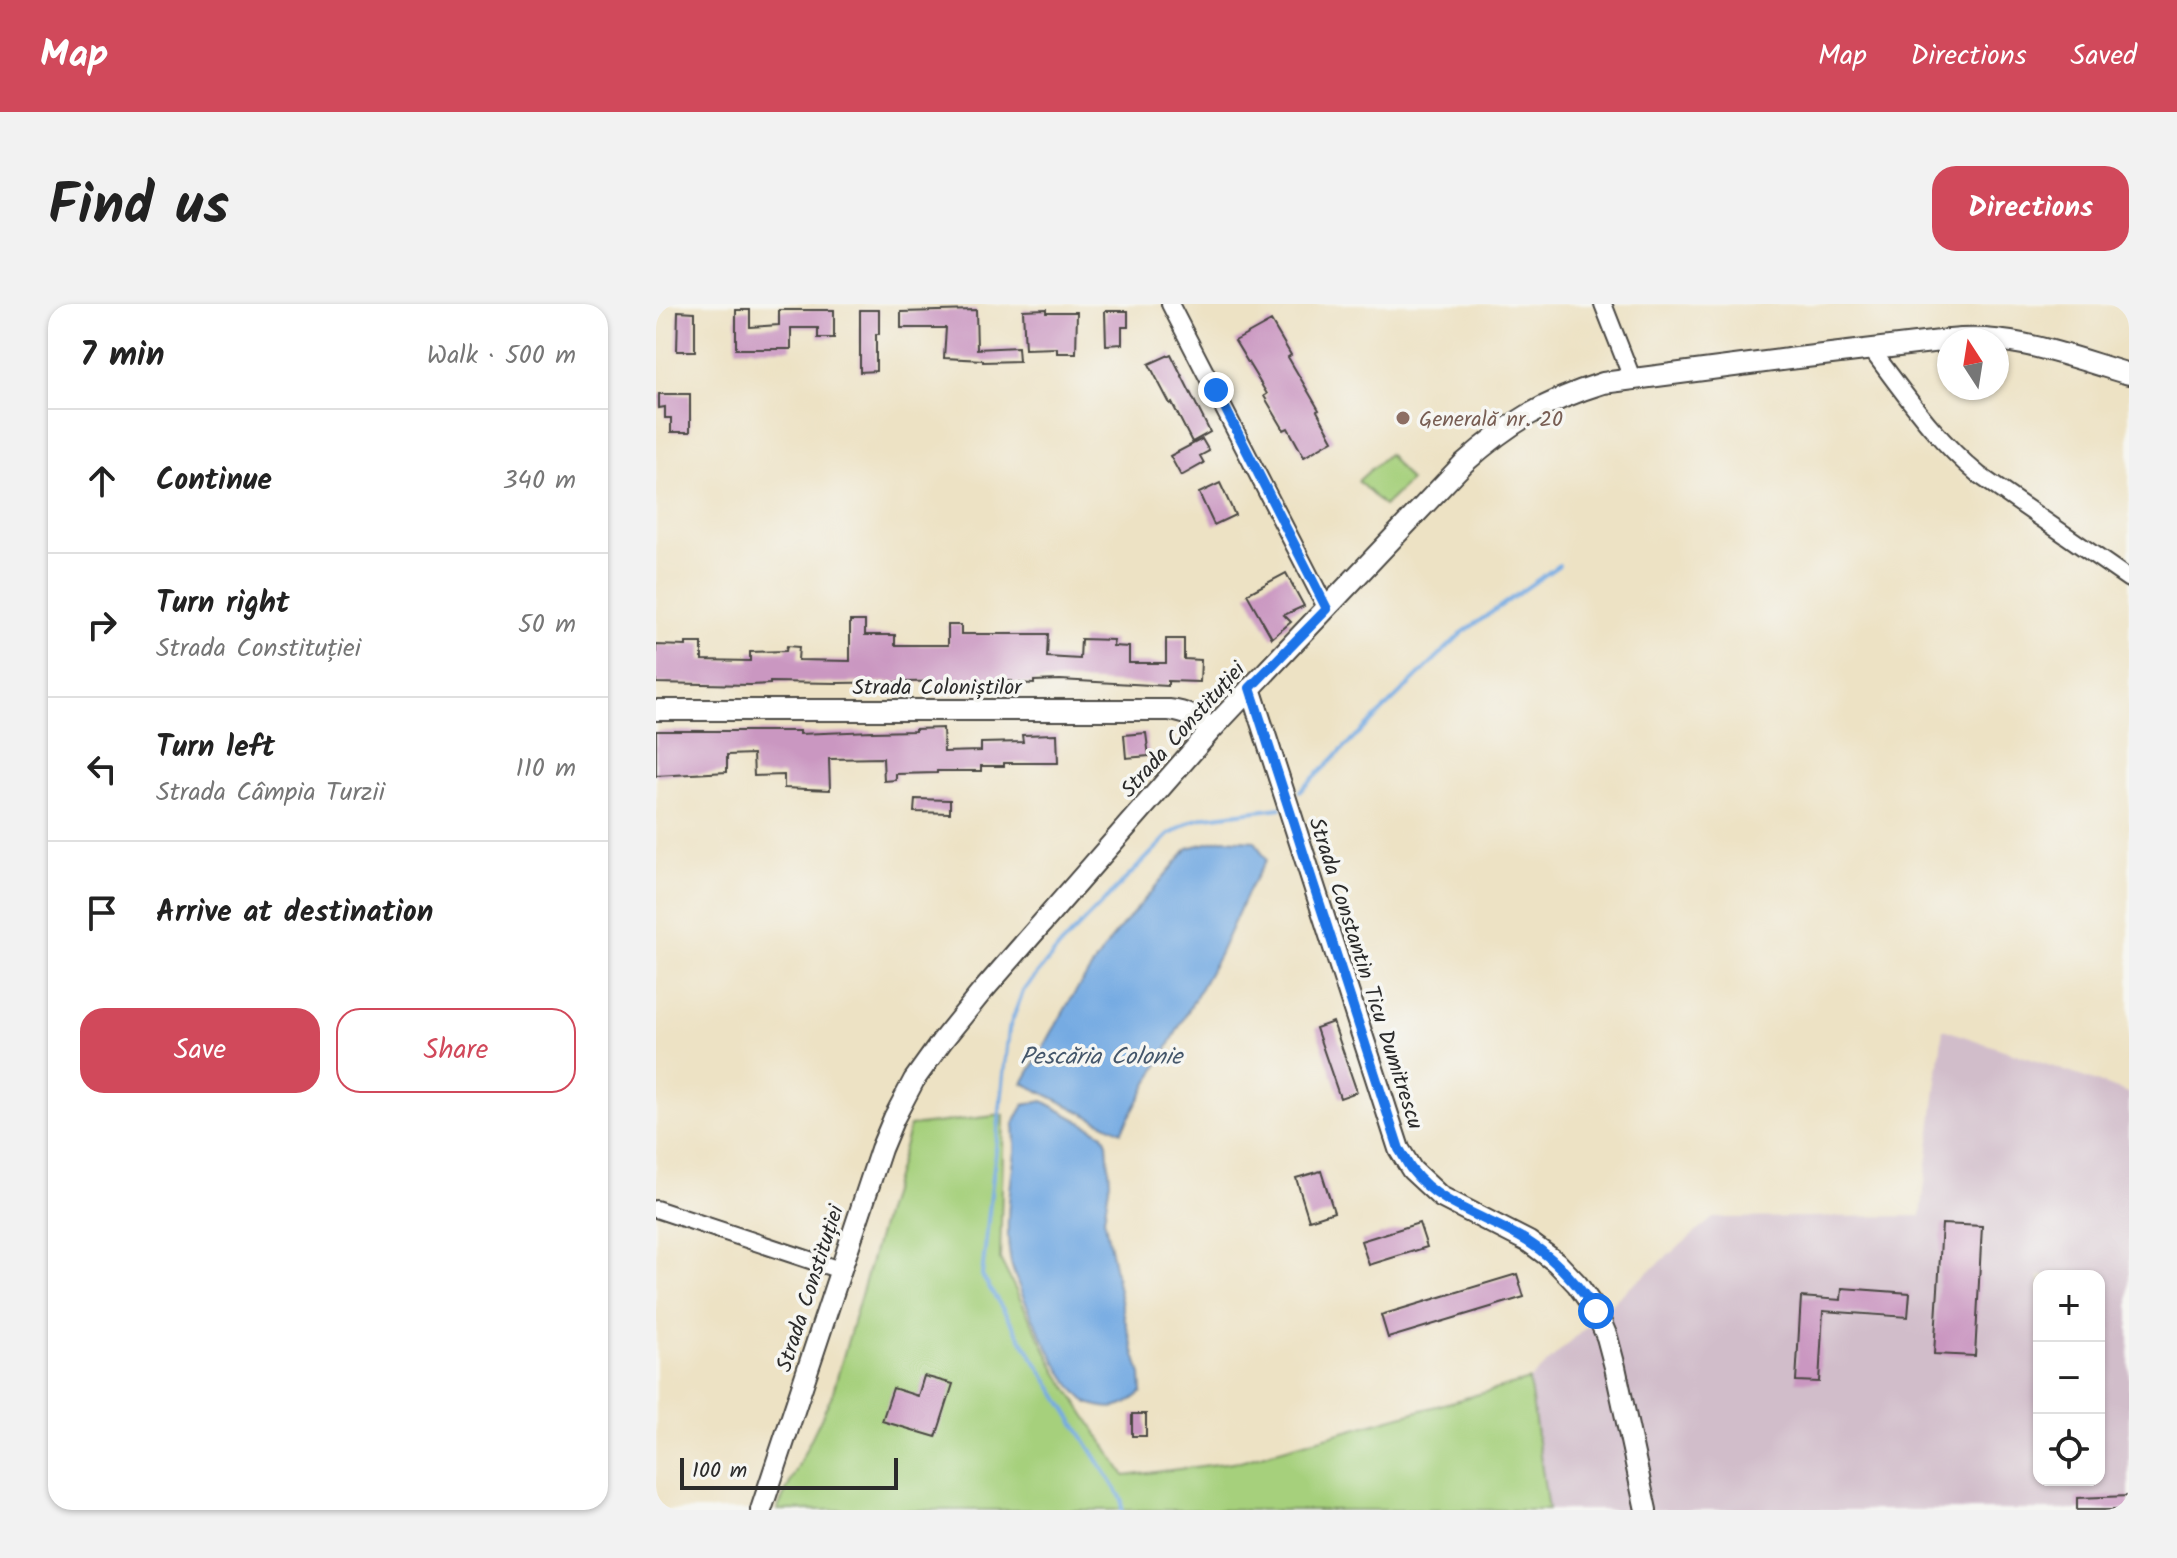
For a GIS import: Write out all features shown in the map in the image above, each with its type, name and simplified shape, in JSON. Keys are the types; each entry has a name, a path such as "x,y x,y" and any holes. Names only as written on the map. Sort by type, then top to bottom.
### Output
{"street":[{"path":"1170,304 1327,609"},
{"path":"1603,304 1632,378"},
{"name":"Strada Constituției","path":"2009,340 2129,374"},
{"name":"Strada Constituției","path":"761,1510 889,1128 914,1080 980,994 1212,729 1464,463 1520,418 1603,383 1937,341"},
{"path":"1870,348 1927,424 1959,458 2129,579"},
{"name":"Strada Constantin Ticu Dumitrescu","path":"1250,688 1399,1149 1412,1170 1441,1197 1529,1242 1556,1262 1596,1311 1615,1367 1646,1510"},
{"name":"Strada Coloniștilor","path":"656,710 1169,710 1197,717 1212,729"},
{"path":"656,1209 840,1270"}],"shaded area":[{"path":"1943,1029 2129,1093 2129,1510 1548,1510 1529,1380 1622,1294 1713,1218 1921,1216"}],"green space":[{"path":"1388,454 1410,481 1384,506 1358,481"},
{"path":"1004,1115 1000,1259 1057,1372 1125,1476 1240,1461 1529,1380 1548,1510 777,1510 832,1395 910,1126"}],"water":[{"name":"Pescăria Colonie","path":"1223,839 1255,841 1266,860 1219,955 1121,1132 1023,1083 1072,997 1111,939 1188,848"},
{"path":"1043,1101 1103,1134 1107,1143 1110,1181 1104,1218 1125,1320 1141,1375 1142,1392 1117,1407 1088,1403 1077,1393 1054,1359 1011,1263 1008,1222 1015,1122 1024,1105"}],"building":[{"path":"1046,309 1046,312 1077,312 1076,353 1057,353 1057,348 1025,349 1023,310"},
{"path":"736,310 750,310 750,327 779,325 779,310 834,310 834,338 818,338 818,328 791,328 791,349 736,349"},
{"path":"860,310 879,310 876,371 860,372"},
{"path":"976,310 977,349 1018,347 1019,361 983,362 944,358 946,328 901,328 901,312"},
{"path":"678,311 695,312 695,351 677,351"},
{"path":"1105,311 1128,311 1128,327 1122,327 1122,344 1106,345"},
{"path":"1271,321 1333,440 1304,457 1288,428 1284,430 1264,396 1267,394 1235,341"},
{"path":"1171,354 1210,432 1192,442 1149,364"},
{"path":"659,394 690,394 690,432 671,432 671,418 665,418 665,407 659,408"},
{"path":"1202,439 1209,451 1200,456 1204,463 1181,476 1170,456"},
{"path":"1220,483 1235,515 1214,525 1199,493"},
{"path":"1286,573 1304,606 1284,615 1291,622 1272,638 1247,594"},
{"path":"850,621 865,621 865,635 895,635 895,645 948,645 948,625 961,625 961,634 1048,634 1047,657 1080,659 1081,639 1114,640 1113,646 1129,647 1129,663 1166,663 1166,639 1184,639 1184,659 1201,660 1200,682 1168,681 1168,686 1060,680 1034,681 1034,684 1012,681 770,682 750,685 656,683 656,645 702,643 702,660 750,661 750,652 786,651 787,646 799,647 798,660 850,661"},
{"path":"943,728 944,752 981,751 981,743 1023,742 1022,735 1057,734 1058,763 1004,763 1004,766 981,766 981,771 896,774 896,780 884,781 883,758 829,759 830,790 784,788 784,775 754,776 753,754 727,755 727,772 656,776 656,731 800,731 800,734"},
{"path":"1146,733 1149,756 1126,758 1124,735"},
{"path":"915,799 950,800 950,813 914,812"},
{"path":"1333,1022 1357,1092 1340,1098 1316,1028"},
{"path":"1321,1171 1334,1212 1309,1220 1296,1178"},
{"path":"1419,1223 1427,1247 1369,1265 1361,1241"},
{"path":"1942,1224 1982,1226 1975,1356 1934,1354"},
{"path":"1517,1274 1524,1297 1388,1338 1381,1315"},
{"path":"1842,1288 1910,1293 1908,1317 1823,1311 1819,1382 1796,1381 1801,1297 1841,1300"},
{"path":"924,1376 953,1384 936,1437 882,1421 893,1388 918,1396"},
{"path":"1132,1414 1146,1414 1146,1436 1132,1436"},
{"path":"2129,1496 2129,1510 2077,1510 2077,1498"}],"waterway":[{"path":"1300,791 1462,633 1559,565"},
{"path":"1122,1510 1122,1499 982,1276 1009,1029 1023,991 1062,944 1169,835 1192,821 1206,817 1281,808"}],"place":[{"name":"Generală nr. 20","path":"1403,418"}],"route":[{"path":"1216,390 1327,609 1250,688 1399,1149 1412,1170 1441,1197 1501,1226 1556,1262 1596,1311"}]}
